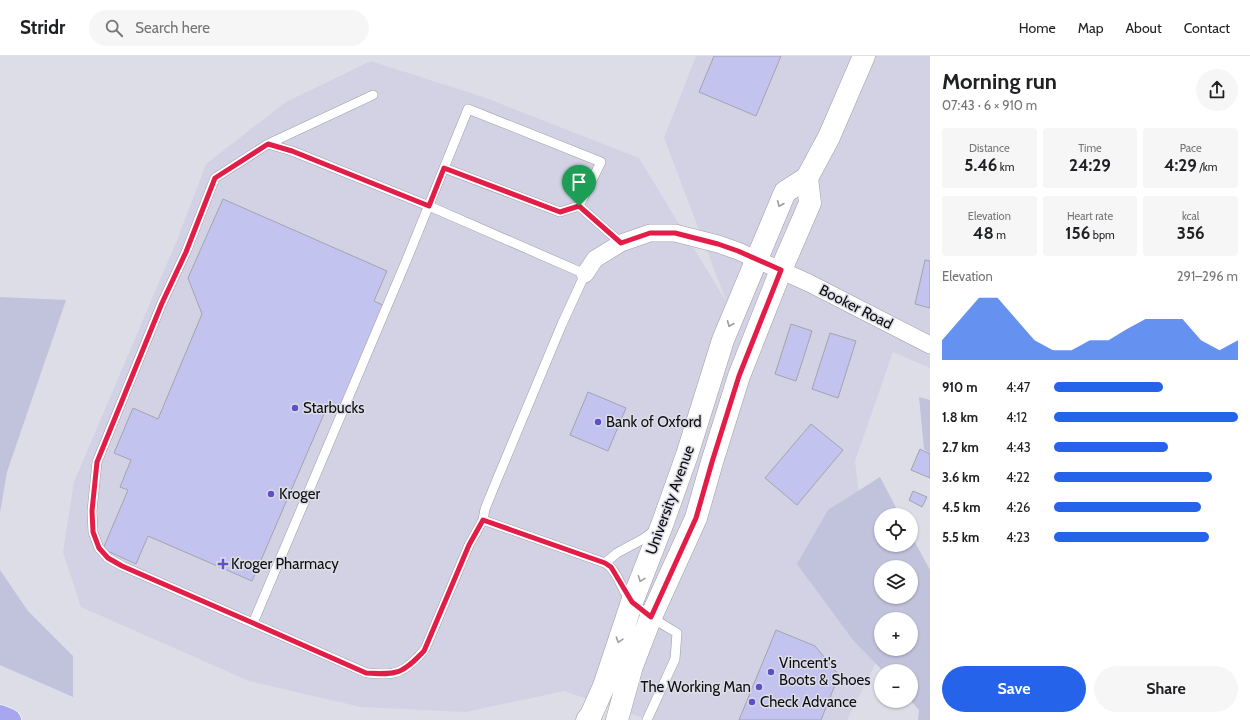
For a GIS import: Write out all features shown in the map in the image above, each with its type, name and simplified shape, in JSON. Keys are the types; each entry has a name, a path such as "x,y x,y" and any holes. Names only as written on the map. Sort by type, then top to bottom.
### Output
{"highway":[{"path":"0,716 10,720"}],"main road":[{"name":"University Avenue","path":"587,720 591,715 604,686 632,602 662,525 687,455 723,340 785,192 807,178 829,137 864,56"},
{"name":"University Avenue","path":"617,720 632,666 651,617 696,518 739,376 781,270 810,203 807,178"}],"street":[{"name":"Booker Road","path":"585,274 595,259 621,243 650,233 675,233 718,244 757,259 809,283 930,345"}],"lane":[{"path":"268,144 292,151 429,206 585,274 562,324 496,482 485,509 483,520 469,545 424,651 412,664 399,672 385,675 366,673 122,566 108,558 99,548 93,532 92,511 97,462 162,303 186,252 215,178 268,144 373,95"},
{"path":"253,623 429,206 444,168 468,109 600,162 579,206 560,212 444,168"},
{"path":"579,206 621,243"},
{"path":"483,520 605,563 611,567 632,602 651,617 677,633 675,659 647,720"},
{"path":"605,563 617,553 644,539 662,525"}],"shaded area":[{"path":"696,56 930,56 930,368 893,352 855,461 874,625 874,656 878,656 878,659 874,664 874,667 847,720 649,720 564,691 466,712 361,707 249,681 81,607 63,552 74,482 177,240 206,164 286,102 371,61 486,98 639,158 727,303 664,138"},
{"path":"0,297 66,300 7,472 0,513"},
{"path":"919,397 930,400 930,454 924,449"},
{"path":"880,477 896,508 874,508 874,552 918,552 918,548 930,570 930,720 918,720 918,664 876,664 853,640 797,564 828,510"},
{"path":"0,570 28,611 73,656 73,697 0,665"}],"building":[{"path":"714,56 781,56 756,116 699,92"},
{"path":"223,199 387,271 374,301 385,306 339,412 327,407 252,581 148,536 136,564 103,549 128,490 120,487 131,460 114,453 133,408 158,419 202,314 188,278"},
{"path":"925,260 930,261 930,308 915,304"},
{"path":"791,324 812,331 796,381 775,374"},
{"path":"830,333 856,341 838,398 812,389"},
{"name":"Bank of Oxford","path":"588,392 626,408 608,451 570,435"},
{"path":"811,424 843,450 797,505 765,478"},
{"path":"920,449 930,454 930,478 911,470"},
{"path":"913,491 927,497 922,507 909,500"},
{"path":"776,630 815,646 839,675 821,720 739,720"}],"place":[{"name":"Starbucks","path":"295,408"},
{"name":"Bank of Oxford","path":"598,422"},
{"name":"Kroger","path":"271,494"},
{"name":"Kroger Pharmacy","path":"223,564"},
{"name":"Vincent's Boots & Shoes","path":"771,672"},
{"name":"The Working Man","path":"759,687"},
{"name":"Check Advance","path":"752,702"}],"route":[{"path":"268,144 292,151 429,206 444,168 560,212 579,206 621,243 650,233 675,233 718,244 781,270 739,376 696,518 651,617 632,602 611,567 605,563 483,520 469,545 424,651 412,664 399,672 385,675 366,673 122,566 108,558 99,548 93,532 92,511 97,462 162,303 186,252 215,178 268,144"}]}
